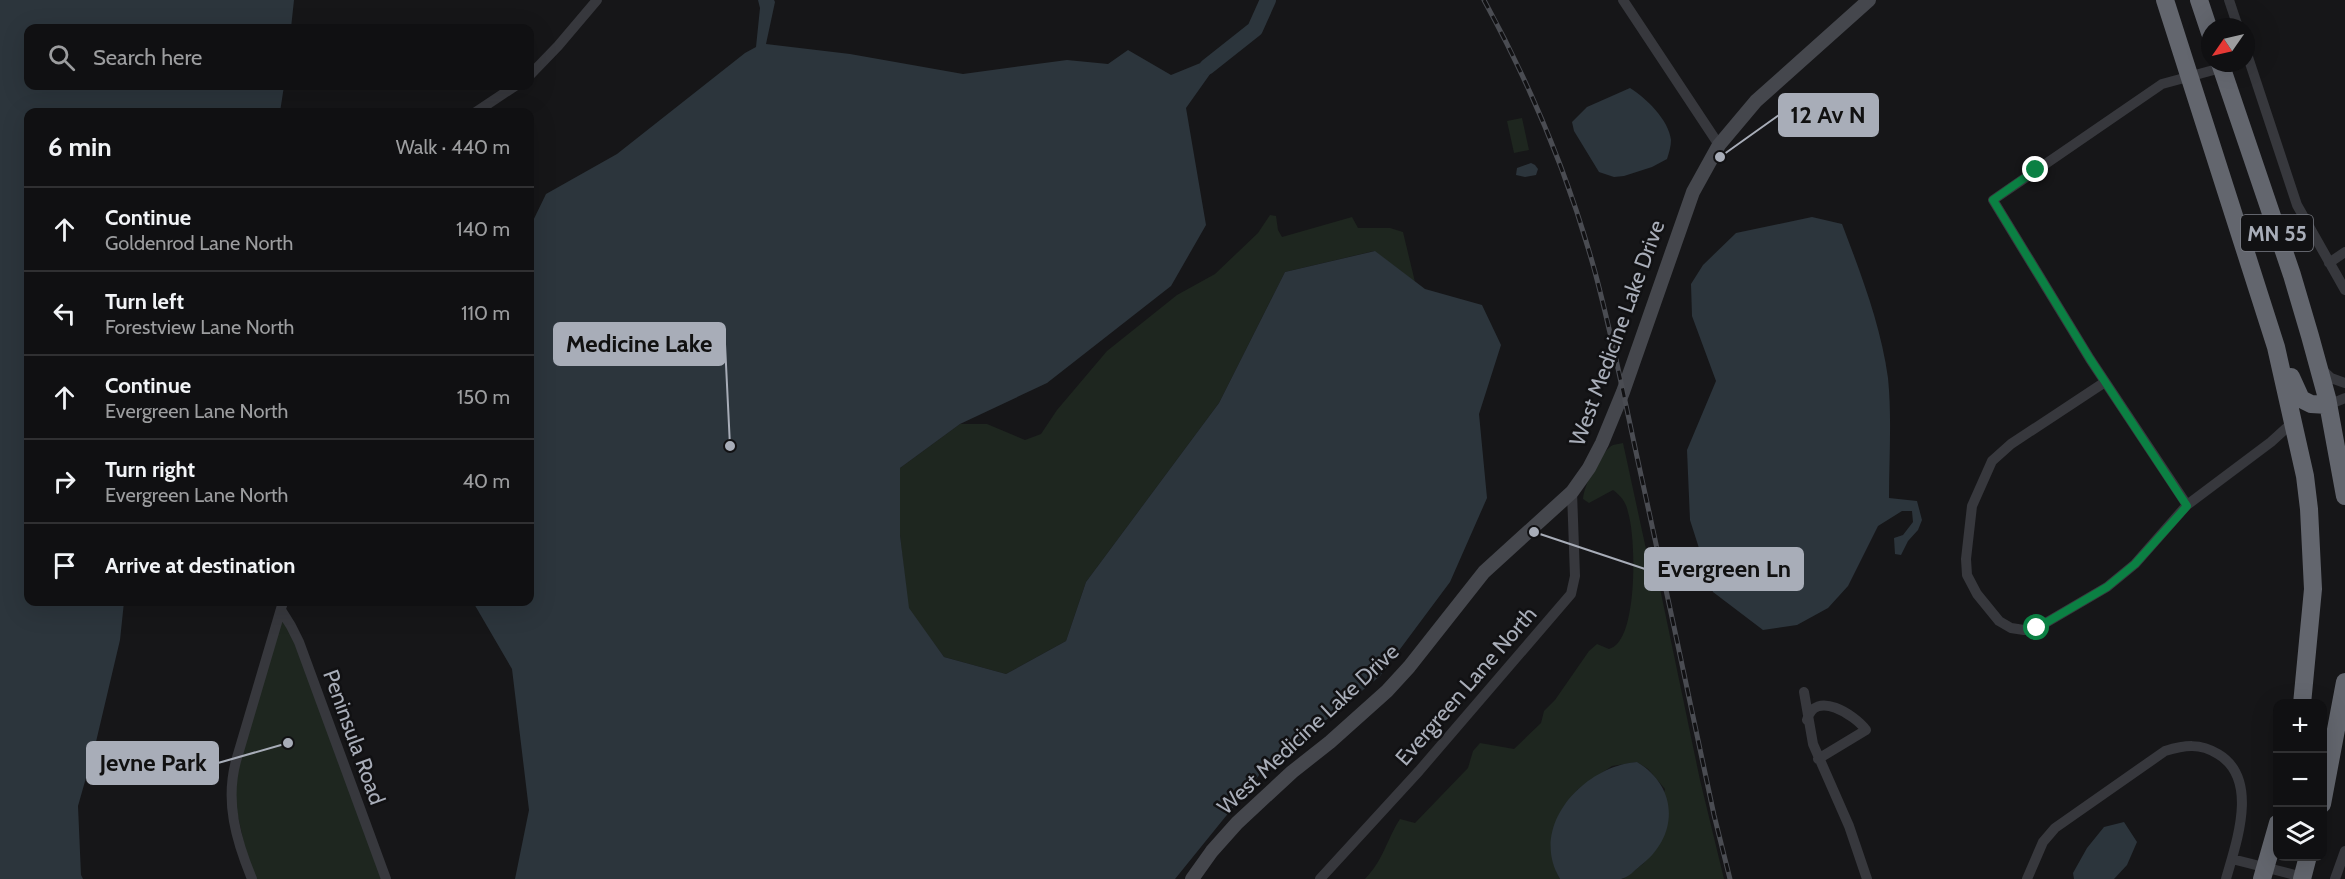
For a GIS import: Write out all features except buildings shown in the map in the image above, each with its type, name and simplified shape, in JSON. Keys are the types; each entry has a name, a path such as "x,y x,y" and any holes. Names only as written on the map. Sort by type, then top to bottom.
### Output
{"highway":[{"name":"MN 55","path":"2165,0 2276,348 2305,476 2313,590 2302,699"},
{"path":"2199,0 2205,18"},
{"name":"MN 55","path":"2223,72 2292,275 2319,367 2337,401 2345,496"},
{"path":"2257,289 2264,292 2268,299 2292,379 2301,399 2311,404 2337,401"},
{"path":"2327,777 2345,682"},
{"path":"2264,873 2273,839"},
{"path":"2302,878 2307,861"}],"street":[{"path":"534,71 597,0"},
{"path":"1623,0 1719,146"},
{"name":"West Medicine Lake Drive","path":"1192,879 1212,850 1237,823 1292,772 1387,692 1485,572 1572,492 1589,468 1602,443 1623,392 1689,202 1719,146 1756,101 1869,0"},
{"path":"2229,0 2235,18"},
{"path":"2187,506 2105,382 1993,200 2162,84 2204,72"},
{"path":"2253,72 2296,205 2345,290"},
{"path":"482,108 509,90"},
{"path":"2329,263 2345,252"},
{"path":"2319,367 2331,378 2345,383"},
{"path":"2105,382 2011,444 1992,461 1972,506 1966,559 1967,575 1977,594 1999,621 2011,628 2024,630 2037,628 2107,587 2126,572 2187,506 2294,421"},
{"name":"Evergreen Lane North","path":"1320,879 1419,771 1571,594 1575,576 1572,492"},
{"name":"Peninsula Road","path":"252,879 234,824 231,785 255,693 282,606"},
{"name":"Peninsula Road","path":"282,606 298,642 386,879"},
{"path":"1804,692 1807,720 1818,759 1849,826 1867,879"},
{"path":"1807,720 1809,713 1815,709 1825,706 1838,707 1860,721 1866,730 1818,759"},
{"path":"2027,879 2043,842 2055,828 2165,751 2187,745 2208,748 2224,758 2235,772 2241,788 2242,803 2226,879"},
{"path":"2335,879 2345,851"},
{"path":"2232,859 2264,873 2302,878"}],"shaded area":[{"path":"0,0 294,0 291,24 24,24 24,90 283,90 281,108 24,108 24,606 124,606 120,640 78,806 83,879 0,879"},
{"path":"758,0 774,0 775,2 766,44 850,54 963,74 1067,60 1108,64 1128,50 1171,75 1225,53 1186,108 1206,225 1171,286 1047,383 960,424 900,468 900,535 909,608 944,657 1006,674 1066,641 1086,582 1219,403 1285,272 1375,251 1425,289 1482,305 1501,345 1479,414 1487,498 1450,582 1380,676 1260,774 1175,879 515,879 529,810 512,669 475,606 534,606 534,219 546,194 617,154 745,53 756,47 760,8"},
{"path":"1630,88 1661,117 1669,132 1670,147 1667,159 1652,167 1614,177 1599,172 1574,131 1572,122 1587,107"},
{"path":"1522,118 1529,150 1514,153 1507,121"},
{"path":"1531,163 1538,169 1536,175 1525,177 1516,175 1517,168"},
{"path":"1270,215 1276,216 1278,230 1282,237 1352,217 1358,228 1390,228 1403,232 1415,282 1374,251 1285,272 1219,403 1086,582 1066,641 1006,674 944,657 908,608 900,535 900,468 960,424 987,424 1025,440 1041,434 1057,410 1107,351 1177,295 1215,274 1258,233"},
{"path":"1812,217 1842,224 1870,300 1888,378 1889,498 1917,501 1922,520 1901,555 1895,554 1894,538 1903,535 1913,522 1912,511 1902,511 1878,526 1848,586 1828,608 1797,625 1763,630 1713,592 1690,520 1687,450 1716,381 1692,316 1691,284 1703,265 1736,233"},
{"path":"1623,443 1646,549 1657,574 1700,780 1724,879 1623,879 1644,863 1665,789 1648,769 1637,762 1612,766 1577,790 1556,871 1560,879 1365,879 1377,864 1400,819 1415,823 1468,768 1473,751 1480,743 1514,749 1541,723 1544,711 1555,700 1589,651 1597,644 1609,649 1617,644 1624,634 1633,580 1631,524 1627,508 1623,499 1613,490 1589,503 1583,499 1590,478 1603,454 1613,445"},
{"path":"281,610 291,626 386,879 252,879 231,785"},
{"path":"1637,762 1651,772 1667,798 1669,812 1662,841 1653,854 1624,878 1560,879 1552,859 1551,839 1556,820 1567,802 1581,787 1598,775 1617,766"},
{"path":"2124,822 2137,842 2127,865 2114,879 2074,879 2073,873 2087,848 2104,827"}],"waterway":[{"path":"1207,67 1255,29 1268,0"}],"railway":[{"path":"1484,0 1518,65 1561,167 1595,272 1608,322 1714,815 1730,879"}],"place":[{"name":"12 Av N","path":"1720,157"},
{"name":"Medicine Lake","path":"730,446"},
{"name":"Evergreen Ln","path":"1534,532"},
{"name":"Jevne Park","path":"288,743"}],"route":[{"path":"2036,170 1993,200 2090,359 2187,506 2135,564 2107,587 2037,628"}]}
